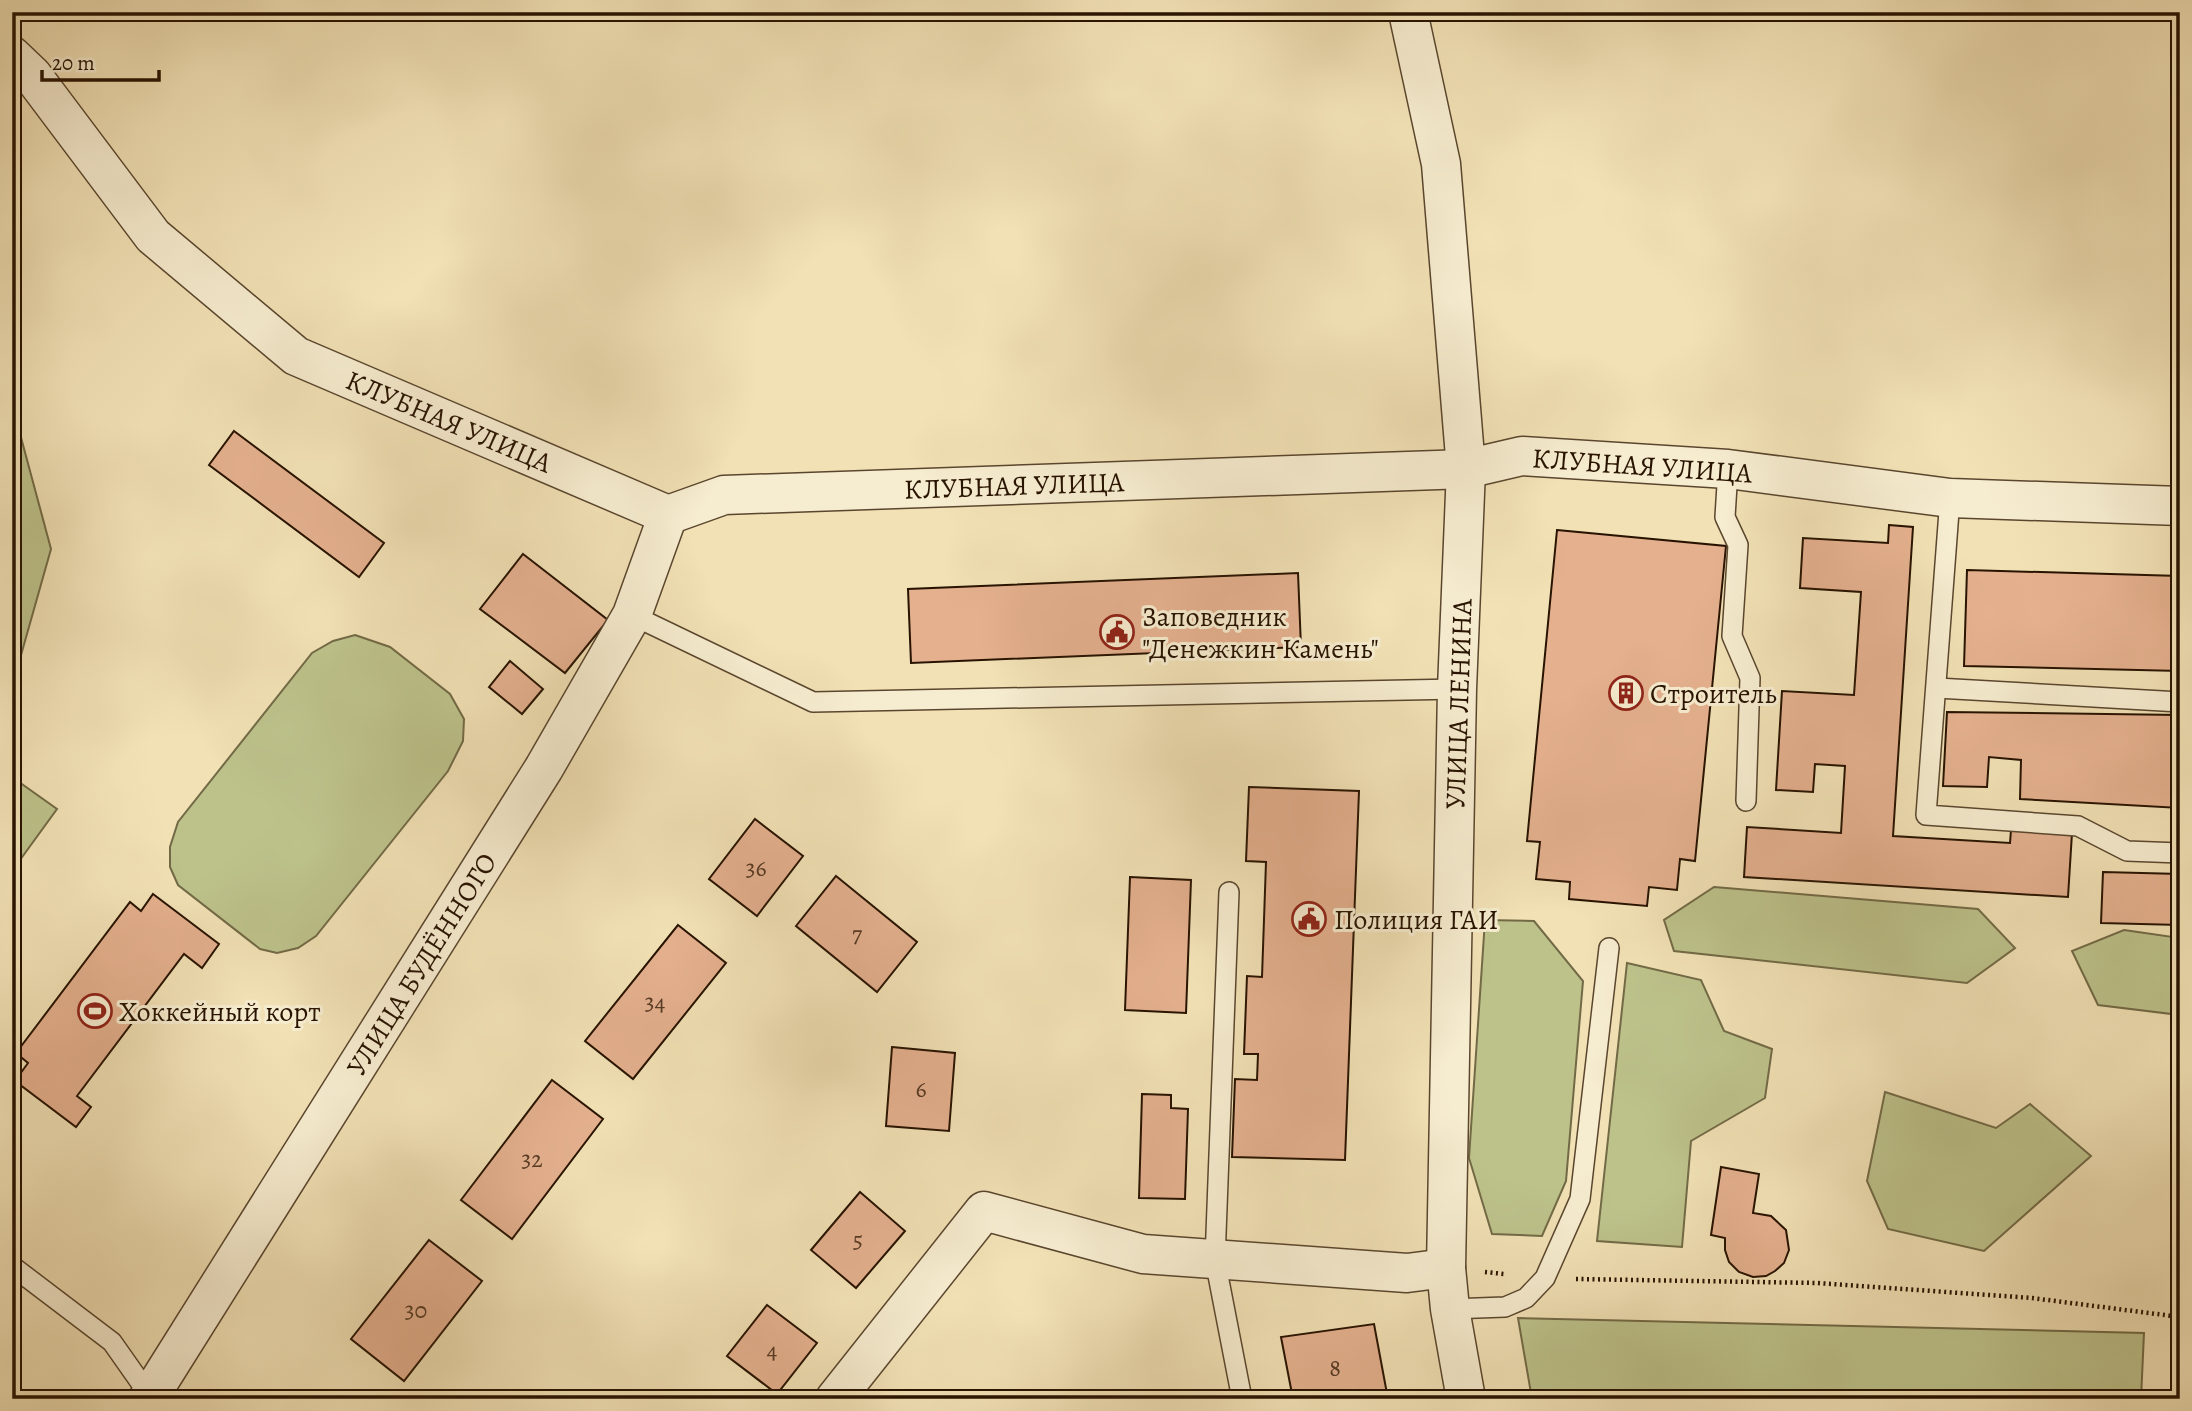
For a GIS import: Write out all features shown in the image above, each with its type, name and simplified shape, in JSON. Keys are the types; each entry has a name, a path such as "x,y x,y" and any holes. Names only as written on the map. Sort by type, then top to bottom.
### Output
{"street":[{"name":"УЛИЦА ЛЕНИНА","path":"1408,12 1441,164 1466,469 1457,689 1446,1268 1450,1309 1466,1399"},
{"name":"КЛУБНАЯ УЛИЦА","path":"12,56 32,75 153,236 296,356 667,515 724,495 1466,469 1522,456 1728,469 1950,498 2180,506"},
{"name":"УЛИЦА БУДЁННОГО","path":"149,1398 544,768 632,615 667,515"},
{"path":"835,1399 984,1211 1143,1254 1407,1273 1446,1268"}],"lane":[{"path":"1728,469 1726,517 1738,545 1732,636 1750,678 1746,801"},
{"path":"1950,498 1926,815 2078,826 2127,851 2180,853"},
{"path":"632,615 813,702 1457,689"},
{"path":"1937,688 2180,702"},
{"path":"1229,892 1214,1260 1242,1399"},
{"path":"1450,1309 1505,1307 1526,1298 1545,1278 1580,1199 1609,948"},
{"path":"12,1266 112,1342 149,1398"}],"path":[{"path":"1446,1268 1545,1278 1817,1283 2032,1298 2180,1317"}],"green space":[{"path":"12,404 51,549 12,687"},
{"path":"355,635 390,647 450,694 464,719 463,741 448,771 316,936 298,948 277,953 260,949 178,885 170,867 170,847 178,822 312,653 333,641"},
{"path":"12,777 57,809 12,871"},
{"path":"1714,887 1978,909 2015,948 1967,983 1674,951 1664,920"},
{"path":"1485,920 1534,921 1583,981 1566,1181 1542,1236 1492,1234 1469,1158"},
{"path":"2124,930 2180,938 2180,1015 2098,1005 2072,951"},
{"path":"1627,963 1701,980 1724,1031 1772,1049 1765,1098 1691,1141 1682,1247 1597,1241"},
{"path":"1885,1092 1996,1128 2030,1104 2091,1156 1984,1251 1888,1229 1867,1181"},
{"path":"1518,1318 2144,1333 2141,1399 1532,1399"}],"building":[{"path":"234,431 384,543 359,577 209,465"},
{"path":"1889,525 1913,527 1893,836 2010,843 2011,830 2072,833 2068,897 1744,877 1747,827 1841,833 1845,766 1815,764 1813,792 1776,790 1782,691 1854,695 1861,592 1800,588 1803,538 1888,543"},
{"name":"Строитель","path":"1557,530 1726,546 1695,861 1680,859 1677,890 1649,887 1647,906 1569,899 1570,882 1536,879 1540,842 1527,841"},
{"path":"523,554 608,620 565,673 480,609"},
{"path":"1967,570 2180,576 2180,671 1964,666"},
{"path":"1298,573 1301,647 911,663 908,589"},
{"path":"510,661 543,689 522,714 489,687"},
{"path":"1947,712 2180,715 2180,808 2020,799 2021,760 1989,757 1987,787 1943,786"},
{"name":"Полиция ГАИ","path":"1249,787 1359,791 1345,1160 1232,1157 1235,1079 1257,1080 1258,1054 1244,1054 1247,976 1262,977 1266,862 1246,861"},
{"path":"755,819 803,856 757,916 709,879"},
{"path":"2103,872 2180,874 2180,925 2101,923"},
{"path":"836,876 917,942 877,992 796,926"},
{"path":"1130,877 1191,880 1186,1013 1125,1010"},
{"name":"Хоккейный корт","path":"153,894 219,944 202,968 184,954 77,1096 91,1107 76,1127 15,1081 28,1063 16,1053 130,902 141,911"},
{"path":"678,925 726,963 633,1079 585,1041"},
{"path":"892,1047 955,1053 949,1131 886,1126"},
{"path":"552,1080 603,1119 512,1239 461,1200"},
{"path":"1142,1094 1171,1095 1171,1108 1188,1109 1185,1199 1139,1198"},
{"path":"1721,1167 1759,1174 1753,1213 1771,1216 1786,1230 1789,1250 1784,1263 1766,1276 1753,1277 1739,1272 1729,1262 1725,1238 1711,1235"},
{"path":"860,1192 905,1231 856,1288 811,1250"},
{"path":"429,1240 482,1281 404,1381 351,1339"},
{"path":"767,1305 817,1343 777,1394 727,1356"},
{"path":"1374,1324 1388,1399 1293,1399 1281,1337"}],"place":[{"name":"Заповедник \"Денежкин Камень\"","path":"1117,632"},
{"name":"Строитель","path":"1626,693"},
{"name":"Полиция ГАИ","path":"1309,919"},
{"name":"Хоккейный корт","path":"95,1011"}]}
